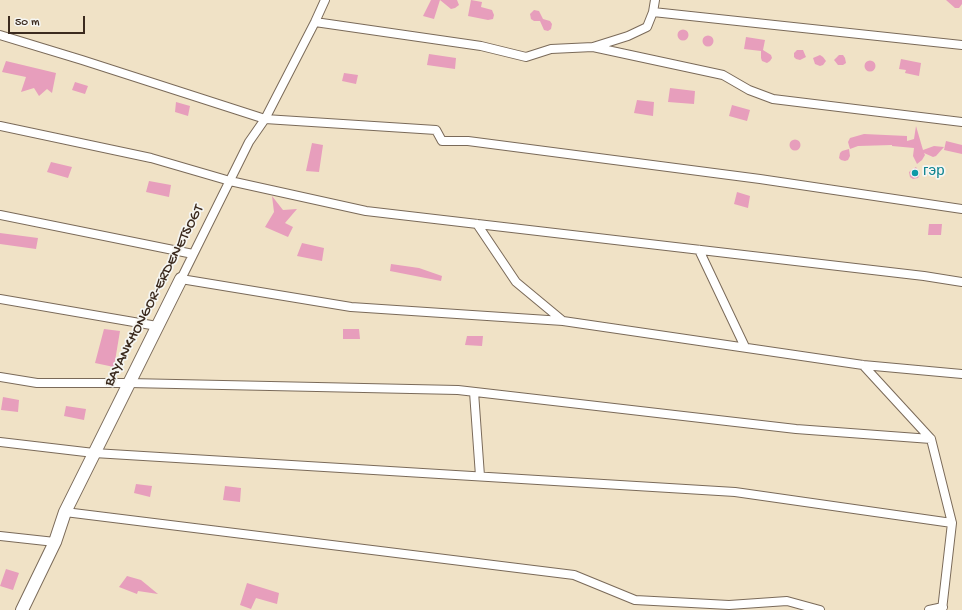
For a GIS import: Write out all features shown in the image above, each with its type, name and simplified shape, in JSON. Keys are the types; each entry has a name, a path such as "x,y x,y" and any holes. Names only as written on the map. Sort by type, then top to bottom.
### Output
{"street":[{"name":"BAYANKHONGOR-ERDENETSOGT","path":"22,610 55,542 65,512 157,326 249,142 266,118 316,22 325,0"},
{"path":"316,22 481,46 526,57 552,49 593,47 628,36 647,27 653,12 655,0"},
{"path":"653,12 962,45"},
{"path":"0,35 266,118 436,130 442,141 468,141 744,176 962,208"},
{"path":"593,47 723,75 749,90 773,99 962,122"},
{"path":"0,126 151,158 230,181 366,210 924,276 962,282"},
{"path":"0,214 193,254"},
{"path":"477,224 516,282 563,321"},
{"path":"699,250 746,347"},
{"path":"181,279 351,307 563,321 863,365 962,374"},
{"path":"0,299 157,326"},
{"path":"863,365 931,439 952,523 942,608 929,610"},
{"path":"0,377 37,383 129,383 458,390 796,429 931,439"},
{"path":"474,392 480,476"},
{"path":"0,442 94,453 735,492 952,523"},
{"path":"65,512 574,575 635,600 729,605 787,601 820,610"},
{"path":"0,536 55,542"}],"building":[{"path":"431,0 440,0 434,19 423,16"},
{"path":"440,0 457,0 459,5 451,9"},
{"path":"471,0 482,2 481,7 492,10 494,15 493,19 488,20 468,16"},
{"path":"946,0 962,0 962,4 959,8 955,8"},
{"path":"534,10 539,11 543,19 550,21 552,24 551,29 548,31 544,30 540,21 534,21 531,19 530,14"},
{"path":"681,30 685,30 687,31 687,39 681,40 678,37 678,33"},
{"path":"706,36 710,36 712,37 712,45 706,46 703,43 703,39"},
{"path":"746,37 765,40 763,50 771,55 772,58 770,61 767,63 762,61 761,51 744,49"},
{"path":"797,50 803,50 806,57 800,60 796,59 794,57 794,53"},
{"path":"429,54 456,58 455,69 427,65"},
{"path":"820,55 826,61 820,66 815,64 813,58"},
{"path":"839,55 843,55 845,58 846,63 843,65 838,65 834,60"},
{"path":"901,59 921,63 919,76 905,73 906,70 899,69"},
{"path":"6,61 56,73 52,93 47,89 39,96 34,88 21,92 26,77 2,72"},
{"path":"868,61 872,61 874,62 874,70 868,71 865,68 865,64"},
{"path":"344,73 358,75 356,84 342,81"},
{"path":"75,82 88,86 85,94 72,90"},
{"path":"670,88 695,91 694,104 668,102"},
{"path":"637,100 654,102 653,116 634,113"},
{"path":"176,102 190,106 188,116 175,112"},
{"path":"732,105 750,110 747,121 729,116"},
{"path":"916,126 923,150 934,146 944,147 936,156 933,157 924,153 925,155 922,160 917,164 913,156 914,148 892,145 858,146 850,149 848,142 850,138 864,134 907,136 907,141 914,139"},
{"path":"793,140 797,140 799,141 799,149 793,150 790,147 790,143"},
{"path":"946,141 962,145 962,154 944,150"},
{"path":"312,143 323,145 319,172 306,171"},
{"path":"849,149 850,156 848,160 841,160 839,158 840,153"},
{"path":"51,162 72,167 68,178 47,172"},
{"name":"гэр","path":"916,167 920,174 918,178 913,179 910,177 909,172"},
{"path":"149,181 171,185 169,197 146,192"},
{"path":"737,192 750,196 748,208 734,204"},
{"path":"272,196 283,210 297,209 285,223 293,227 288,237 265,227 274,212"},
{"path":"929,224 942,224 941,235 928,235"},
{"path":"0,233 38,238 36,249 0,244"},
{"path":"302,243 324,248 322,261 297,256"},
{"path":"391,264 419,268 442,276 441,281 390,271"},
{"path":"104,329 120,331 114,367 95,363"},
{"path":"343,329 359,329 360,339 343,339"},
{"path":"467,336 483,336 482,346 465,345"},
{"path":"3,397 19,400 18,412 1,410"},
{"path":"66,406 86,409 84,420 64,416"},
{"path":"136,484 152,486 150,497 134,493"},
{"path":"225,486 241,488 240,502 223,500"},
{"path":"6,569 19,573 13,590 0,586"},
{"path":"127,576 141,580 158,594 138,591 137,594 119,587"},
{"path":"247,583 279,593 277,604 256,598 251,609 240,605"}],"place":[{"name":"гэр","path":"915,173"}]}
